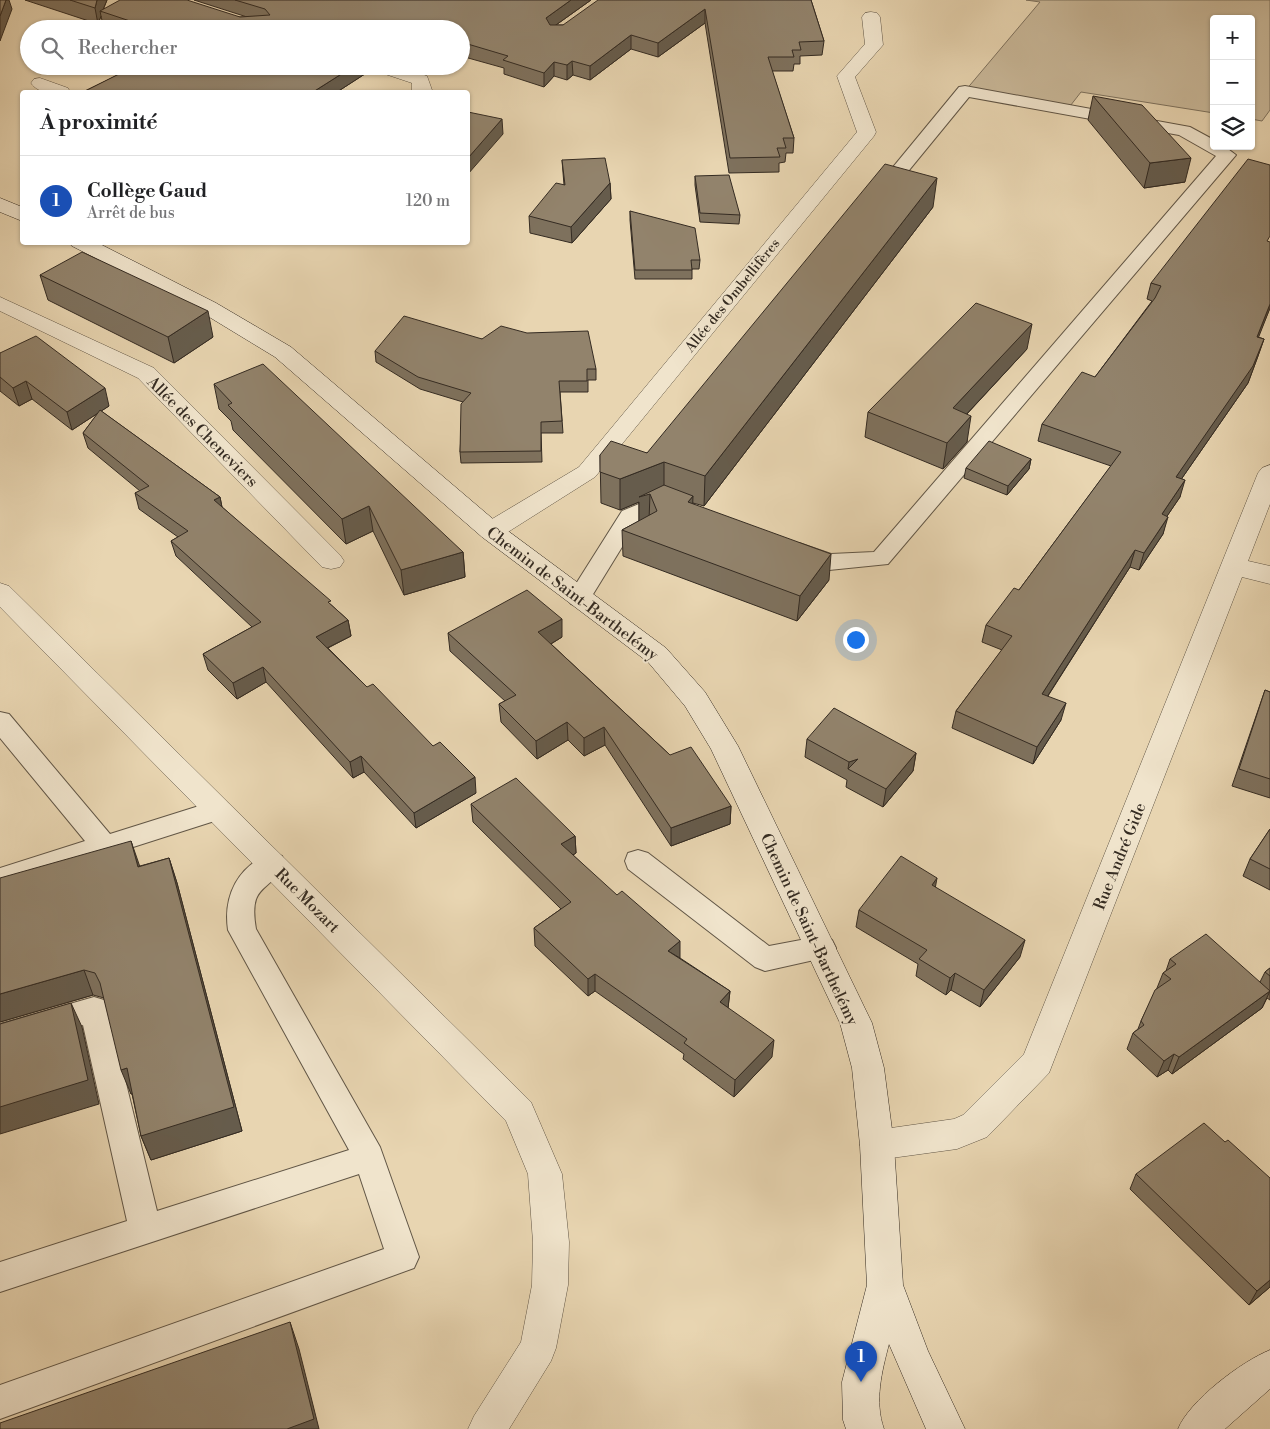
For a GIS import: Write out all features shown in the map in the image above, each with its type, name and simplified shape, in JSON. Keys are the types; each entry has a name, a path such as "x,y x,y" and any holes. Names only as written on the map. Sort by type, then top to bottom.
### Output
{"street":[{"name":"Allée des Ombellifères","path":"491,531 587,472 867,132 846,76 874,45 871,17"},
{"path":"407,75 422,80 424,90"},
{"path":"40,83 56,90"},
{"path":"0,204 20,214"},
{"name":"Chemin de Saint-Barthelémy","path":"84,245 212,308 246,327 283,352 491,531 657,655 694,699 724,746 822,948 856,1023 868,1068 877,1145 885,1285 912,1358 946,1429"},
{"name":"Allée des Cheneviers","path":"0,303 146,373 331,560"},
{"name":"Rue André Gide","path":"877,1145 957,1134 975,1126 1037,1063 1270,473"},
{"path":"1234,566 1270,575"},
{"name":"Rue Mozart","path":"0,592 519,1112 545,1174 550,1242 550,1285 538,1348 486,1429"},
{"name":"Chemin de Saint-Barthelémy","path":"864,1429 861,1382 885,1285"},
{"path":"1197,1429 1251,1380 1270,1368"}],"lane":[{"path":"783,545 829,562 880,559 1227,155 1184,131 965,91 895,176"},
{"path":"579,598 630,516 663,501 691,511"},
{"path":"0,721 104,845"},
{"path":"8,876 218,810"},
{"path":"638,861 765,959 822,948"},
{"path":"0,1402 403,1257 368,1157 242,930 239,916 241,899 247,884 272,864"},
{"path":"0,1036 94,1009 145,1229"},
{"path":"0,1277 368,1157"}],"shaded area":[{"path":"1026,0 1270,0 1270,110 1262,121 1255,120 1255,15 1210,15 1210,112 1081,92 1067,110 965,91 1040,2"}],"building":[{"path":"0,0 6,0 0,16"},
{"path":"70,0 97,0 95,8"},
{"path":"120,0 187,0 240,17 270,15 265,9 235,0 571,0 546,18 550,25 563,25 598,0 811,0 824,41 799,42 801,50 792,50 794,57 768,57 794,138 783,138 786,148 777,148 780,157 730,158 705,9 658,43 631,35 590,66 572,61 567,65 554,62 544,73 503,60 508,56 470,45 470,20 127,20 100,11"},
{"path":"117,75 340,75 316,90 87,90"},
{"path":"1093,96 1142,105 1191,158 1150,163"},
{"path":"470,112 502,119 470,156"},
{"path":"605,158 610,183 571,227 529,216 556,183 565,185 562,160"},
{"path":"1248,159 1270,165 1270,236 1267,241 1270,242 1270,304 1257,337 1264,339 1253,366 1176,477 1185,480 1162,514 1168,517 1144,553 1135,550 1042,694 1066,703 1037,747 956,711 1012,636 986,625 1014,588 1019,590 1121,452 1042,424 1082,372 1095,377 1155,298 1161,286 1151,283"},
{"path":"885,164 937,178 705,476 664,462 620,479 600,472 600,455 611,441 647,453"},
{"path":"729,175 740,215 700,213 695,176"},
{"path":"630,211 695,228 700,260 691,260 692,270 635,270"},
{"path":"82,252 208,311 168,337 40,275"},
{"path":"976,303 1032,324 953,408 971,416 947,443 868,412"},
{"path":"404,316 482,339 501,326 527,333 588,331 596,369 587,369 587,381 559,381 562,421 541,422 541,451 460,452 461,404 471,393 418,377 375,351"},
{"path":"36,336 105,388 67,412 26,381 13,388 0,377 0,353"},
{"path":"263,364 463,552 401,570 369,506 342,519 228,405 232,403 214,384"},
{"path":"100,410 220,497 214,500 331,601 328,602 348,620 316,637 367,687 373,684 433,746 440,742 475,777 414,813 361,756 350,762 263,667 233,683 203,654 261,622 171,541 188,531 135,493 149,486 83,433"},
{"path":"989,441 1031,459 1008,486 966,468"},
{"path":"664,485 693,496 688,502 831,554 800,596 622,530 657,511 650,494 639,497"},
{"path":"527,590 562,619 538,632 670,755 691,747 731,806 671,828 604,727 584,738 567,722 536,741 499,704 516,695 448,633"},
{"path":"1265,690 1270,692 1270,779 1239,769"},
{"path":"834,708 916,753 886,789 848,769 858,759 849,762 807,739"},
{"path":"516,778 575,836 561,844 617,895 622,891 680,941 668,951 730,991 720,1002 774,1040 735,1080 684,1043 687,1039 595,974 588,979 534,928 571,902 471,804"},
{"path":"1270,829 1270,869 1250,859"},
{"path":"131,841 138,867 169,858 234,1107 141,1136 127,1068 121,1070 100,983 95,973 84,970 0,994 0,878"},
{"path":"901,856 937,878 932,885 1025,940 984,990 955,973 950,978 919,959 927,950 859,910"},
{"path":"1206,934 1270,991 1179,1057 1174,1054 1164,1061 1133,1033 1144,1025 1141,1021 1155,990 1171,979 1163,973 1176,964 1170,959"},
{"path":"1270,968 1270,976 1265,972"},
{"path":"71,1003 88,1080 0,1107 0,1024"},
{"path":"1204,1123 1225,1142 1228,1140 1270,1178 1270,1280 1257,1291 1136,1174"},
{"path":"290,1322 314,1419 287,1429 0,1429 0,1423"}],"place":[{"name":"Collège Gaud","path":"861,1382"}]}
